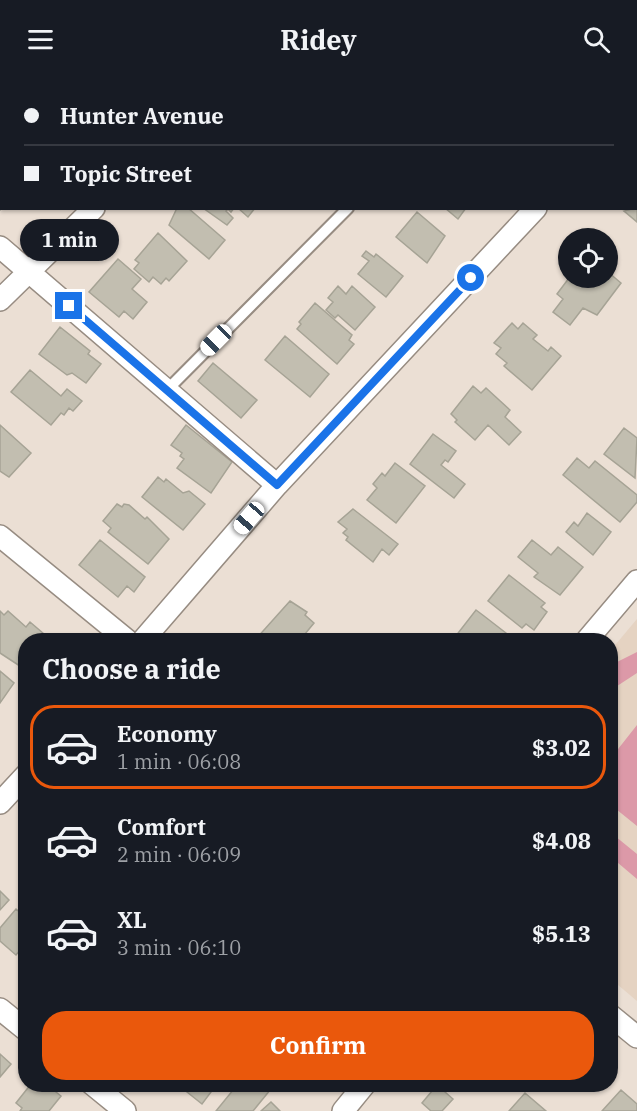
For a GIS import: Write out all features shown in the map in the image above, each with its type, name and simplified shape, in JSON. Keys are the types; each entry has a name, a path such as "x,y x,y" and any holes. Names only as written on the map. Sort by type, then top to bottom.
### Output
{"street":[{"path":"0,300 92,210"},
{"path":"155,633 277,485 534,210"},
{"path":"0,247 277,485"},
{"path":"0,536 118,633"},
{"path":"593,633 637,581"},
{"path":"0,803 18,784"},
{"path":"0,1009 18,1024"},
{"path":"618,1022 637,1037"},
{"path":"102,1092 125,1111"},
{"path":"343,1111 358,1092"}],"lane":[{"path":"167,390 346,210"}],"shaded area":[{"path":"637,619 637,1001 618,985 618,642"},
{"path":"637,652 637,673 618,685 618,662"},
{"path":"637,725 637,826 618,811 618,749"},
{"path":"618,839 637,854 637,879 618,863"}],"building":[{"path":"176,210 190,210 225,240 209,259 169,225"},
{"path":"206,210 227,210 233,218 227,225"},
{"path":"240,210 253,210 248,217"},
{"path":"447,210 465,210 458,219"},
{"path":"637,210 637,222 624,211"},
{"path":"417,212 445,236 427,263 396,237"},
{"path":"158,233 187,261 169,281 166,278 161,284 153,277 149,282 134,269 139,263 135,260"},
{"path":"366,251 374,257 376,254 403,276 386,297 358,274 369,261 362,256"},
{"path":"118,259 141,279 132,289 147,302 133,319 124,311 119,317 89,292"},
{"path":"338,286 346,294 352,286 375,307 355,330 338,315 335,318 326,310 333,302 328,298"},
{"path":"562,288 617,288 597,315 583,308 570,325 553,312 563,299 557,294"},
{"path":"315,303 352,335 349,340 354,344 337,364 297,329 301,324 299,322"},
{"path":"512,323 518,329 523,323 537,335 533,339 548,351 551,347 561,356 532,390 504,366 507,363 496,354 501,348 494,343"},
{"path":"60,327 90,351 88,354 101,364 86,383 72,373 67,375 39,354"},
{"path":"285,336 329,374 310,397 265,360"},
{"path":"213,363 257,400 241,418 198,381"},
{"path":"30,370 61,396 67,389 82,401 73,411 69,408 64,415 61,413 51,425 11,392"},
{"path":"473,386 481,393 486,388 510,410 505,417 521,432 509,445 488,425 475,440 455,422 457,420 451,414"},
{"path":"0,425 31,453 9,477 0,471"},
{"path":"186,425 232,462 211,493 177,468 184,459 180,456 182,453 171,445"},
{"path":"624,428 637,438 635,478 604,454"},
{"path":"433,434 456,451 448,462 445,460 441,465 465,484 454,498 410,464"},
{"path":"577,458 589,468 595,461 637,495 637,502 620,522 563,475"},
{"path":"395,463 425,486 396,523 367,500 377,488 373,484 382,473 385,476"},
{"path":"158,477 164,482 166,479 183,493 189,491 205,504 183,530 142,497"},
{"path":"117,504 122,507 124,504 129,505 145,519 147,517 169,539 148,564 108,532 111,528 103,521"},
{"path":"353,509 398,544 389,555 382,549 373,562 346,540 348,537 343,533 347,529 338,522"},
{"path":"587,513 611,532 593,555 566,532 574,522 578,526"},
{"path":"100,540 145,577 134,592 127,586 118,597 79,565"},
{"path":"532,540 551,555 558,547 583,567 560,595 534,577 538,573 518,557"},
{"path":"509,575 545,603 541,607 547,612 534,630 526,624 522,628 488,601"},
{"path":"290,601 307,612 305,615 314,623 306,633 261,633"},
{"path":"476,610 506,633 458,633"},
{"path":"0,611 4,615 8,611 26,627 30,622 43,633 18,633 18,665 0,653"},
{"path":"0,671 14,683 0,703"},
{"path":"0,891 9,900 0,910"},
{"path":"16,909 18,911 18,953 16,955 0,941 0,928"},
{"path":"0,1054 11,1064 0,1077"},
{"path":"621,1090 637,1104 637,1111 602,1111"},
{"path":"25,1092 56,1092 61,1096 49,1111 20,1111 22,1108 16,1103"},
{"path":"187,1092 211,1092 202,1104"},
{"path":"231,1092 268,1092 253,1111 216,1111"},
{"path":"431,1092 445,1092 453,1099 442,1111 431,1111 422,1103"},
{"path":"525,1093 546,1111 509,1111"},
{"path":"271,1102 280,1111 261,1111"}],"route":[{"path":"69,306 277,485 471,278"}]}
